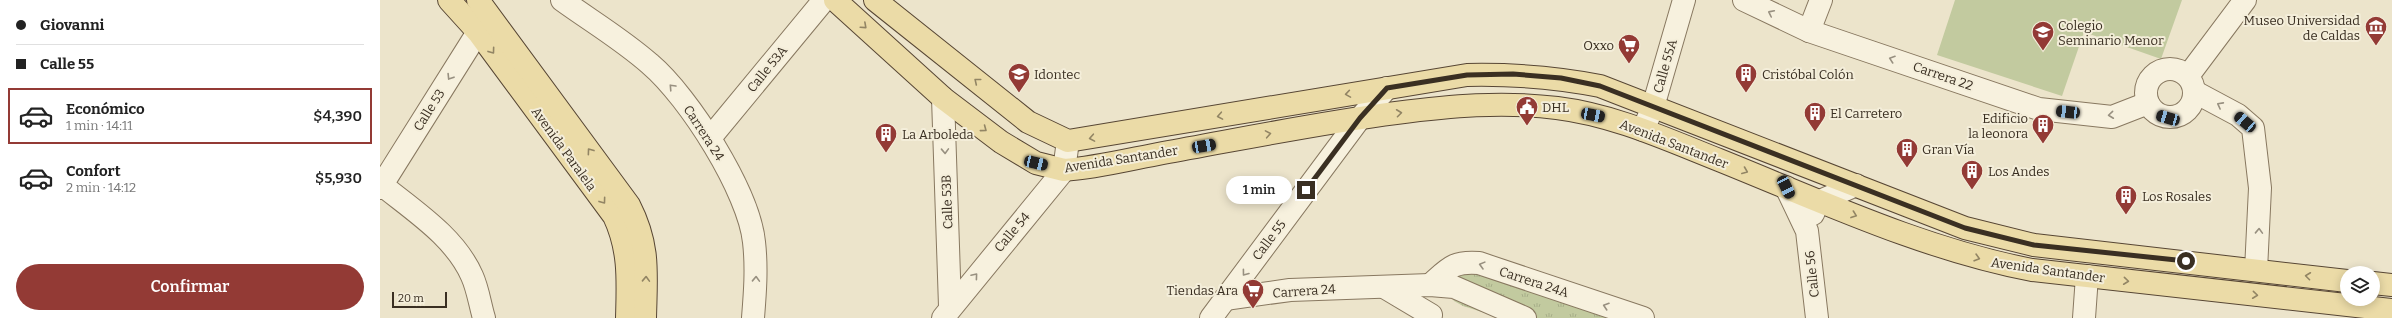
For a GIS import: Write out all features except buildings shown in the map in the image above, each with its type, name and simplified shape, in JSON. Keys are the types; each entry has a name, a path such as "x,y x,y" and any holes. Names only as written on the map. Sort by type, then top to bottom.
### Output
{"main road":[{"name":"Avenida Paralela","path":"449,0 478,32 614,216 626,247 628,261 626,318"},
{"name":"Avenida Santander","path":"835,0 943,98 1007,146 1036,163 1064,170 1360,118 1451,106 1502,103 1558,108 1605,117 1644,130 1786,187 1818,202 1957,253 1990,262 2087,276 2392,310"},
{"name":"Avenida Santander","path":"875,0 1028,122 1068,141 1467,75 1513,74 1561,78 1600,86 1965,228 2034,245 2340,280"},
{"name":"Avenida Paralela","path":"485,3 629,204 638,222 644,242 646,264 645,318"},
{"path":"2380,284 2392,285"}],"street":[{"name":"Carrera 24","path":"562,0 650,64 678,93 710,138 748,213 754,241 756,271 753,318"},
{"name":"Calle 53A","path":"710,138 824,0"},
{"name":"Calle 55A","path":"1644,130 1653,107 1684,0"},
{"name":"Carrera 22","path":"1744,0 1809,31 2039,109 2112,117 2148,103"},
{"path":"1809,31 1821,0"},
{"path":"2245,0 2191,84 2190,108 2176,117 2159,115 2148,103 2147,86 2156,73 2173,69 2181,71 2191,84 2238,115 2253,128 2260,188 2256,270"},
{"name":"Calle 53","path":"381,187 478,32"},
{"name":"Calle 55","path":"1211,318 1360,118 1387,88"},
{"name":"Calle 53B","path":"943,98 947,312"},
{"path":"1064,170 1068,141"},
{"name":"Calle 54","path":"947,312 1064,170"},
{"path":"1818,202 1856,185"},
{"path":"381,187 443,235 460,256 472,276 484,318"},
{"name":"Calle 56","path":"1786,187 1807,231 1817,318"},
{"name":"Calle 56","path":"1807,231 1818,202"},
{"name":"Carrera 24A","path":"1430,285 1456,264 1479,263 1643,318"},
{"path":"2084,318 2087,276"},
{"name":"Carrera 24","path":"1225,299 1290,290 1430,285 1454,287 1525,318"},
{"path":"1384,287 1430,317 1454,287"}],"green space":[{"name":"Colegio Seminario Menor","path":"1955,0 2182,0 2161,59 2084,32 2062,96 1937,55"},
{"path":"1474,271 1625,318 1501,318 1463,306 1454,301 1447,291 1449,278"}],"place":[{"name":"Museo Universidad de Caldas","path":"2376,46"},
{"name":"Colegio Seminario Menor","path":"2043,52"},
{"name":"Oxxo","path":"1629,64"},
{"name":"Idontec","path":"1019,94"},
{"name":"Cristóbal Colón","path":"1746,94"},
{"name":"DHL","path":"1527,126"},
{"name":"El Carretero","path":"1815,132"},
{"name":"Edificio la leonora","path":"2043,144"},
{"name":"La Arboleda","path":"886,154"},
{"name":"Gran Vía","path":"1907,168"},
{"name":"Los Andes","path":"1972,190"},
{"name":"Los Rosales","path":"2126,216"},
{"name":"Tiendas Ara","path":"1253,310"}],"route":[{"path":"1306,190 1360,118 1387,88 1467,75 1513,74 1561,78 1600,86 1965,228 2034,245 2186,261"}]}
